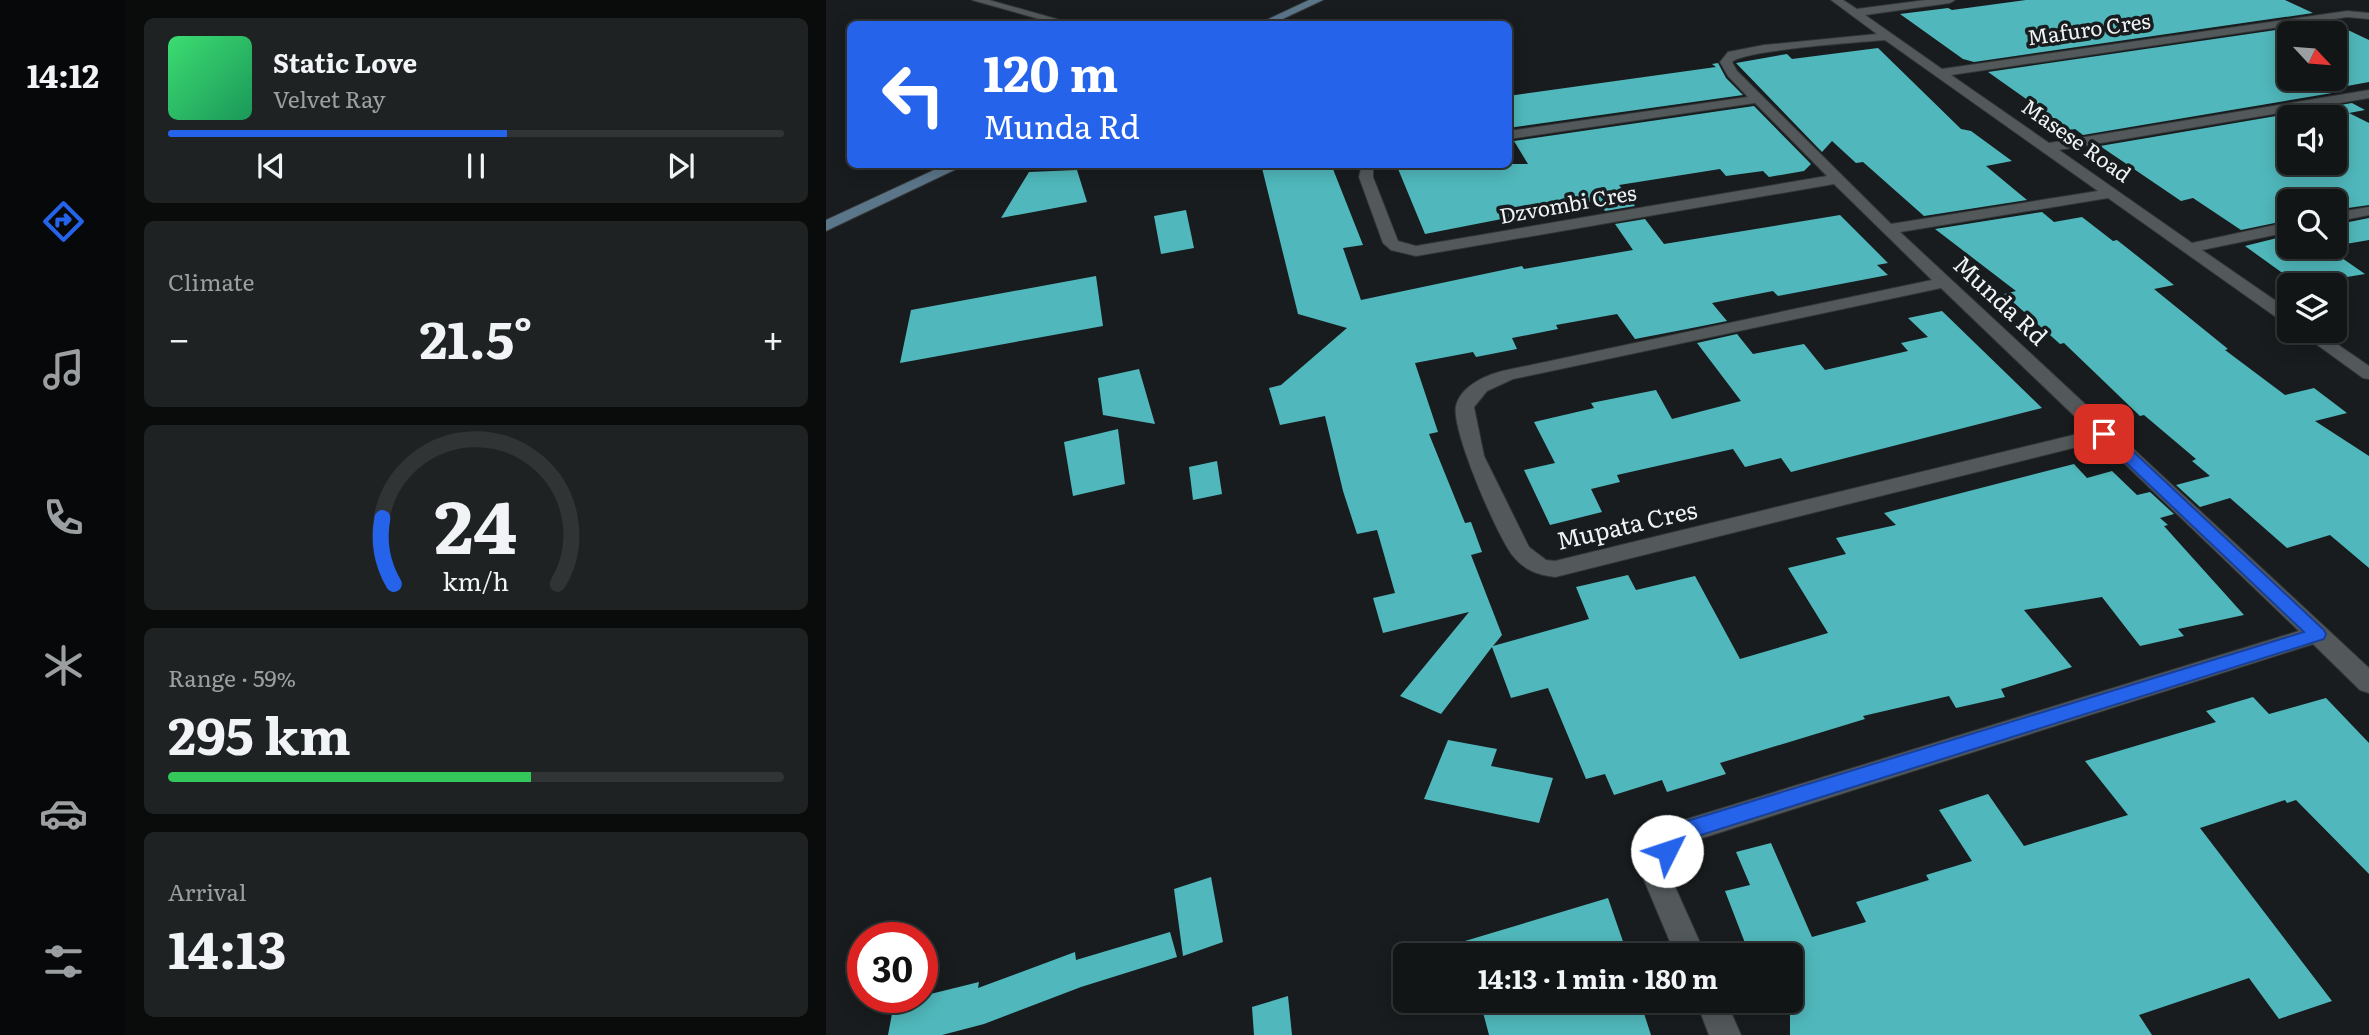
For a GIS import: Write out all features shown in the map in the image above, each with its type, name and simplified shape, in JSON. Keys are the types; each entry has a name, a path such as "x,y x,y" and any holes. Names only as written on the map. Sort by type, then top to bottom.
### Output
{"street":[{"path":"977,0 1057,21"},
{"path":"1271,21 1318,0"},
{"name":"Masese Road","path":"1836,0 2277,310"},
{"path":"1855,13 1950,0"},
{"name":"Mafuro Cres","path":"1940,73 2347,13 2369,16"},
{"name":"Munda Rd","path":"1886,36 1764,49 1732,55 1726,62 1727,67 1836,180 2369,683"},
{"path":"2046,148 2369,94"},
{"path":"1512,134 1758,99"},
{"path":"826,226 951,168"},
{"name":"Dzvombi Cres","path":"1367,168 1366,177 1391,243 1405,250 1416,251 1836,180"},
{"path":"1888,229 2110,193"},
{"path":"2347,215 2369,211"},
{"path":"2189,248 2277,230"},
{"name":"Mupata Cres","path":"1945,282 1620,350 1492,380 1471,395 1465,407 1474,456 1521,552 1540,567 1555,569 2104,434"},
{"path":"2324,343 2369,374"},
{"path":"1685,943 1658,880 1667,851 1684,831 2317,634"},
{"path":"1716,1013 1725,1035"}],"building":[{"path":"2026,0 2285,0 2313,13 1974,62 1963,59 1900,14"},
{"path":"2277,30 2277,91 2332,93 2083,135 2075,129 2070,130 1988,72"},
{"path":"2347,30 2369,40 2369,82 2347,86"},
{"path":"1878,48 1961,129 1971,131 2012,161 1986,166 2027,200 1924,216 1863,162 1856,163 1832,141 1822,152 1736,63 1787,54 1792,59"},
{"path":"1718,63 1726,78 1743,95 1512,127 1512,95 1716,67 1712,64"},
{"path":"2352,103 2365,110 2349,113 2369,123 2369,205 2347,208 2347,189 2277,189 2277,222 2241,230 2193,198 2181,201 2100,146 2277,116 2277,175 2347,175 2347,105 2340,105"},
{"path":"1754,106 1811,164 1804,171 1769,177 1763,171 1726,176 1720,169 1619,185 1635,206 1605,211 1598,200 1425,234 1398,168 1512,168 1512,164 1528,164 1514,141"},
{"path":"1262,168 1333,168 1363,245 1343,248 1361,300 1522,266 1524,269 1633,250 1615,224 1645,219 1664,244 1840,215 1888,263 1877,265 1888,275 1778,296 1773,291 1712,303 1727,321 1635,339 1617,314 1556,325 1558,329 1512,338 1517,349 1476,357 1473,352 1415,363 1438,432 1429,434 1465,523 1471,522 1482,552 1471,555 1502,635 1493,646 1589,619 1576,587 1628,575 1636,590 1695,576 1740,659 1828,633 1788,568 1846,554 1836,538 1896,525 1884,513 2074,464 2087,478 2112,471 2137,495 2150,492 2174,514 2160,518 2168,525 2164,526 2244,615 2178,629 2184,636 2140,646 2102,597 2024,610 2072,667 2001,689 2005,697 1956,708 1949,696 1863,716 1865,719 1720,763 1726,774 1667,792 1662,780 1614,795 1605,774 1586,779 1548,688 1511,698 1492,647 1441,714 1400,696 1469,612 1383,633 1373,598 1395,593 1377,530 1357,534 1343,491 1325,416 1280,425 1269,388 1281,385 1347,328 1298,314"},
{"path":"1077,170 1087,202 1001,218 1029,172"},
{"path":"1186,210 1194,248 1161,254 1154,216"},
{"path":"2042,212 2054,222 2082,217 2113,241 2117,240 2174,285 2154,289 2228,349 2225,350 2285,395 2314,388 2347,413 2315,421 2369,456 2369,568 2330,535 2287,548 2230,498 2200,507 2176,485 2210,476 2192,461 2196,459 2144,415 2140,416 2064,343 2060,344 2004,294 2016,291 1935,229"},
{"path":"2369,218 2369,240 2347,244 2347,222"},
{"path":"2277,238 2277,259 2343,259 2365,274 2347,277 2347,273 2282,273 2245,246"},
{"path":"1096,276 1103,326 900,363 911,310"},
{"path":"1942,311 2042,408 1791,472 1781,458 1745,467 1733,449 1617,475 1620,482 1591,489 1602,512 1550,525 1524,470 1555,463 1534,422 1594,408 1591,403 1656,390 1672,419 1741,401 1697,343 1737,334 1753,354 1804,344 1825,370 1908,351 1901,343 1928,337 1908,318"},
{"path":"1139,369 1155,424 1103,415 1098,378"},
{"path":"1118,429 1125,484 1073,496 1064,442"},
{"path":"1217,461 1222,494 1193,500 1189,467"},
{"path":"2253,697 2269,714 2326,698 2369,743 2369,874 2296,800 2287,803 2285,800 2200,828 2332,1001 2279,1019 2249,978 2139,1015 2152,1035 1790,1035 1790,1013 1803,1013 1803,943 1745,943 1725,891 1750,885 1736,852 1771,843 1812,937 1866,922 1856,902 1929,880 1926,875 1972,861 1939,810 1988,794 2024,846 2128,815 2085,761 2216,722 2206,711"},
{"path":"1448,740 1497,749 1491,766 1553,778 1539,823 1424,799"},
{"path":"1211,877 1223,942 1183,956 1174,889"},
{"path":"1608,898 1624,943 1466,943"},
{"path":"1170,932 1177,957 1081,987 984,1024 942,1035 888,1035 892,1013 938,1013 938,992 979,982 978,988 1075,952 1076,960"},
{"path":"1288,996 1292,1035 1254,1035 1252,1007"},
{"path":"1483,1013 1644,1013 1651,1035 1489,1035"}],"route":[{"path":"1667,851 1684,831 2317,634 2104,434"}]}
